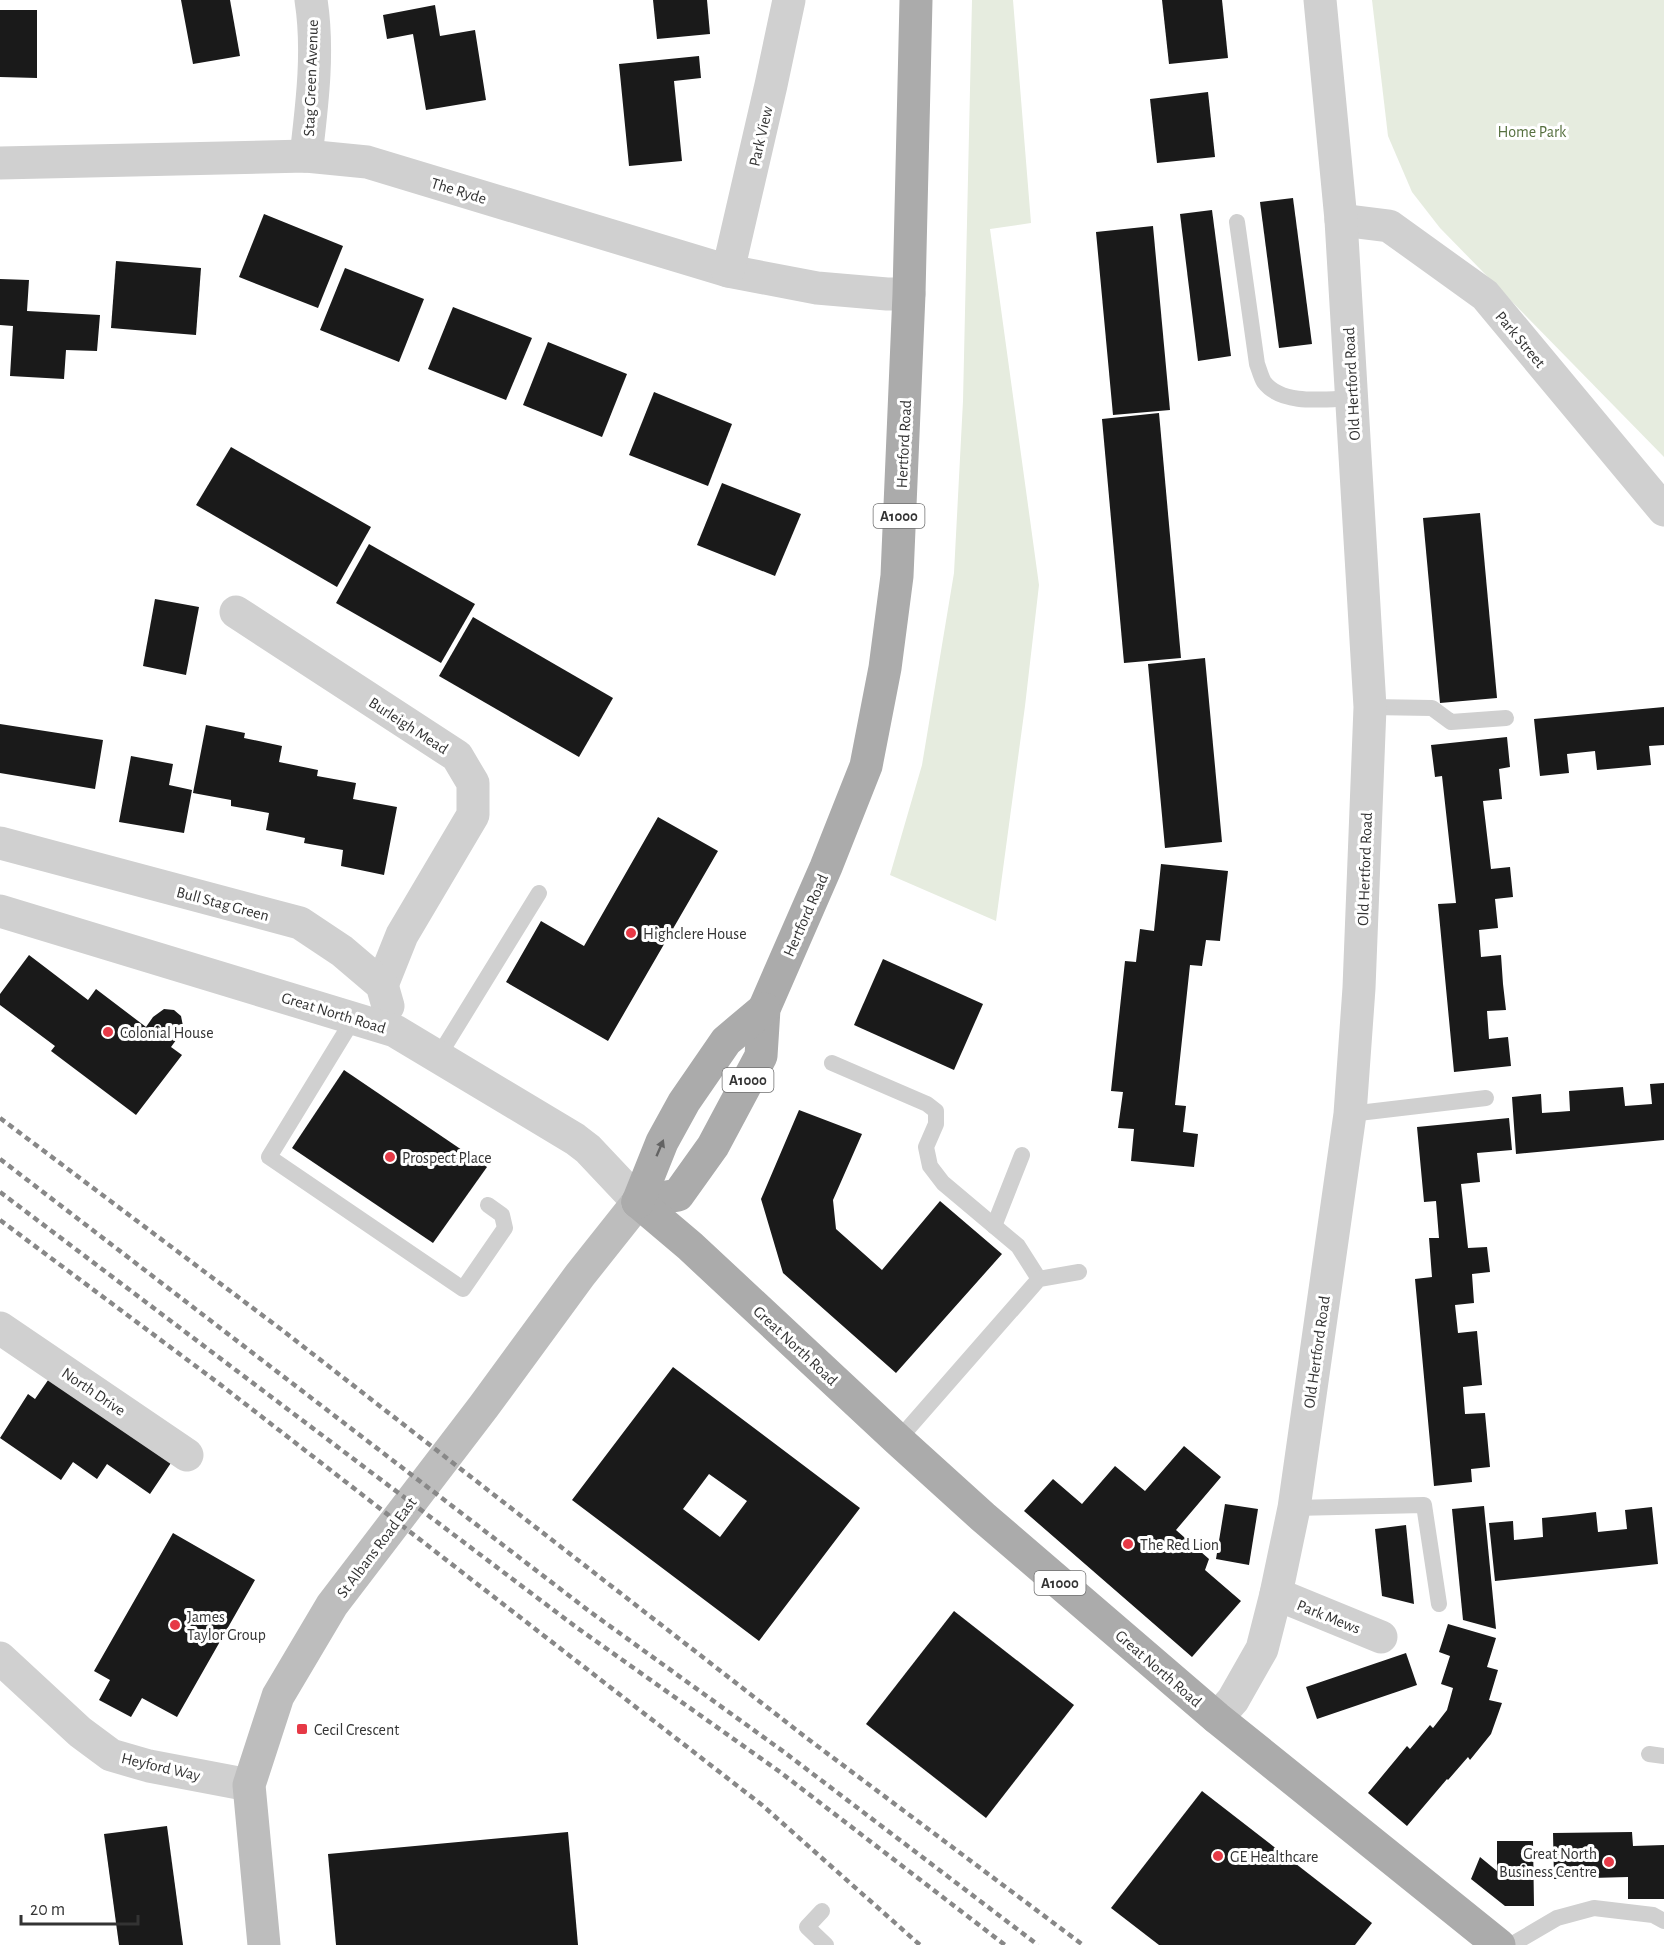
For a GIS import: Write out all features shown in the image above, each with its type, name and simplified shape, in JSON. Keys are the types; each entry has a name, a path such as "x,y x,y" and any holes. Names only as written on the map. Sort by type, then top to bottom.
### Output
{"main road":[{"name":"Hertford Road","path":"638,1202 678,1195 713,1146 762,1056 764,1009 826,867 866,766 885,668 897,576 909,294 916,0"},
{"name":"Hertford Road","path":"638,1202 662,1142 684,1102 726,1041 764,1009"},
{"name":"St Albans Road East","path":"264,1945 249,1785 278,1696 332,1605 484,1406 580,1275 638,1202"},
{"name":"Great North Road","path":"638,1202 690,1246 712,1269 982,1517 1217,1718 1499,1945"}],"street":[{"name":"Stag Green Avenue","path":"306,156 312,101 314,21 310,0"},
{"name":"Park View","path":"728,271 789,0"},
{"name":"Old Hertford Road","path":"1217,1718 1233,1700 1262,1649 1294,1508 1350,1114 1359,988 1370,707 1341,220 1320,0"},
{"name":"The Ryde","path":"0,163 306,156 367,162 728,271 817,288 909,294"},
{"name":"Park Street","path":"1341,220 1389,226 1485,295 1664,510"},
{"name":"Burleigh Mead","path":"236,612 457,756 473,783 473,815 402,935 382,985"},
{"name":"Bull Stag Green","path":"0,843 300,923 342,951 382,985"},
{"name":"Great North Road","path":"0,912 395,1031 575,1139 588,1149 638,1202"},
{"path":"382,985 395,1031"},
{"name":"North Drive","path":"0,1328 187,1455"},
{"name":"Park Mews","path":"1276,1594 1381,1637"},
{"name":"Heyford Way","path":"0,1658 80,1732 111,1755 149,1766 249,1785"}],"lane":[{"path":"1237,222 1257,364 1265,382 1276,391 1299,399 1352,398"},
{"path":"1370,707 1432,708 1451,722 1506,718"},
{"path":"438,1057 539,893"},
{"path":"354,1018 268,1157 463,1289 505,1228 502,1215 488,1205"},
{"path":"832,1063 927,1104 936,1112 936,1124 926,1147 930,1166 943,1183 1018,1246 1039,1279"},
{"path":"1350,1114 1486,1098"},
{"path":"994,1226 1022,1155"},
{"path":"898,1440 1039,1279 1079,1272"},
{"path":"1294,1508 1424,1505 1439,1604"},
{"path":"1511,1945 1557,1918 1594,1908 1653,1915 1664,1921"},
{"path":"822,1911 807,1928 826,1945"}],"green space":[{"path":"972,0 1013,0 1031,223 990,229 1039,585 996,921 890,875 922,765 954,573 963,401"},
{"name":"Home Park","path":"1372,0 1664,0 1664,457 1440,228 1412,192 1388,136"}],"building":[{"path":"181,0 230,0 240,56 193,64"},
{"path":"653,0 707,0 710,34 657,39"},
{"path":"1162,0 1222,0 1228,58 1169,64"},
{"path":"435,5 440,36 475,30 486,100 426,110 413,34 387,39 383,15"},
{"path":"0,10 37,10 37,78 0,77"},
{"path":"699,56 701,78 674,81 682,161 629,166 619,64"},
{"path":"1208,92 1215,157 1157,163 1150,99"},
{"path":"1293,198 1312,344 1279,348 1260,202"},
{"path":"1212,210 1231,356 1198,361 1180,214"},
{"path":"264,214 343,246 318,308 239,277"},
{"path":"1153,226 1170,410 1113,415 1096,232"},
{"path":"116,261 201,268 196,335 111,328"},
{"path":"345,268 424,299 399,362 320,330"},
{"path":"0,279 29,280 27,311 100,315 97,351 66,350 64,379 10,376 13,326 0,325"},
{"path":"453,307 532,338 506,400 428,369"},
{"path":"548,342 627,374 602,437 523,405"},
{"path":"654,392 732,424 708,486 629,455"},
{"path":"1159,413 1181,658 1124,663 1102,419"},
{"path":"231,447 371,527 337,587 196,505"},
{"path":"722,483 801,514 775,576 697,545"},
{"path":"1480,513 1497,698 1440,703 1423,518"},
{"path":"369,544 475,604 441,663 336,603"},
{"path":"155,599 199,607 186,675 143,666"},
{"path":"473,617 613,698 579,757 439,676"},
{"path":"1205,658 1222,842 1165,848 1148,664"},
{"path":"1664,707 1664,745 1649,746 1651,765 1597,770 1595,751 1567,754 1569,773 1540,776 1534,719"},
{"path":"0,724 103,740 95,789 0,773"},
{"path":"206,725 245,733 244,738 282,746 279,762 318,770 317,776 356,783 353,799 397,807 384,875 341,866 343,850 304,843 305,838 266,830 269,813 231,806 231,800 193,793"},
{"path":"1507,737 1510,767 1499,769 1502,799 1483,801 1491,869 1510,867 1513,897 1495,899 1498,928 1479,930 1481,957 1501,955 1506,1010 1487,1011 1489,1039 1508,1037 1511,1066 1454,1072 1438,904 1456,903 1442,776 1435,777 1431,745"},
{"path":"131,756 173,764 169,785 192,790 184,833 119,822"},
{"name":"Highclere House","path":"658,817 718,851 608,1041 506,982 541,921 584,946"},
{"path":"1161,864 1228,871 1220,941 1206,940 1202,966 1190,965 1175,1105 1186,1106 1183,1132 1198,1134 1194,1167 1131,1161 1134,1129 1118,1128 1123,1092 1111,1091 1125,961 1136,962 1140,929 1154,931"},
{"name":"Colonial House","path":"29,955 88,1000 96,989 146,1027 153,1017 164,1009 174,1010 181,1016 183,1026 171,1047 182,1055 136,1115 51,1051 55,1046 0,1005 0,994"},
{"path":"883,959 983,1004 954,1070 854,1025"},
{"name":"Prospect Place","path":"344,1070 487,1167 433,1243 292,1148"},
{"path":"1664,1083 1664,1140 1516,1154 1512,1097 1541,1094 1542,1113 1570,1111 1569,1091 1623,1087 1625,1106 1652,1104 1650,1084"},
{"path":"799,1110 862,1134 833,1200 836,1229 882,1270 940,1201 1002,1254 896,1373 783,1273 761,1199"},
{"path":"1509,1118 1512,1150 1477,1153 1480,1182 1461,1184 1468,1248 1487,1247 1490,1272 1472,1274 1474,1303 1455,1305 1458,1333 1477,1331 1482,1385 1463,1387 1465,1414 1485,1413 1490,1467 1471,1469 1472,1482 1434,1486 1415,1279 1432,1277 1429,1238 1439,1238 1436,1201 1424,1202 1417,1127"},
{"path":"673,1367 860,1508 759,1641 572,1500","holes":["709,1474 747,1501 720,1537 683,1509"]},
{"path":"55,1370 177,1454 150,1494 107,1464 97,1479 73,1462 61,1480 0,1438 28,1394 35,1399"},
{"name":"The Red Lion","path":"1184,1446 1221,1477 1176,1530 1209,1559 1205,1570 1241,1601 1192,1657 1024,1511 1053,1479 1082,1504 1115,1466 1145,1491"},
{"path":"1225,1504 1258,1509 1249,1565 1216,1559"},
{"path":"1484,1506 1496,1629 1463,1620 1452,1509"},
{"path":"1652,1507 1658,1564 1495,1581 1489,1523 1513,1521 1514,1540 1543,1537 1542,1518 1596,1512 1598,1532 1627,1529 1625,1510"},
{"path":"1406,1525 1414,1604 1382,1596 1375,1529"},
{"name":"James Taylor Group","path":"173,1533 255,1580 177,1717 142,1698 131,1717 99,1700 110,1680 94,1671"},
{"path":"954,1611 1074,1705 986,1818 866,1724"},
{"path":"1448,1624 1496,1638 1487,1667 1498,1670 1489,1700 1502,1703 1491,1734 1470,1760 1468,1757 1447,1779 1407,1826 1368,1793 1407,1746 1410,1749 1430,1725 1433,1728 1447,1710 1453,1688 1441,1684 1450,1656 1439,1652"},
{"path":"1406,1653 1417,1685 1317,1719 1306,1687"},
{"name":"GE Healthcare","path":"1202,1791 1372,1923 1355,1945 1159,1945 1111,1908"},
{"path":"167,1826 183,1945 119,1945 104,1834"},
{"path":"568,1832 578,1945 336,1945 328,1854"},
{"name":"Great North Business Centre","path":"1632,1832 1633,1846 1664,1845 1664,1899 1628,1899 1628,1877 1554,1879 1553,1833"},
{"path":"1497,1841 1533,1841 1534,1906 1505,1906 1471,1879 1480,1857 1497,1871"}],"railway":[{"path":"0,1118 282,1330 808,1739 1083,1945"},
{"path":"0,1159 589,1611 784,1752 1038,1945"},
{"path":"0,1192 576,1627 780,1772 1005,1945"},
{"path":"0,1220 217,1382 762,1805 920,1945"}],"place":[{"name":"Highclere House","path":"631,933"},
{"name":"Colonial House","path":"108,1032"},
{"name":"Prospect Place","path":"390,1157"},
{"name":"The Red Lion","path":"1128,1544"},
{"name":"James Taylor Group","path":"175,1625"},
{"name":"Cecil Crescent","path":"302,1729"},
{"name":"GE Healthcare","path":"1218,1856"},
{"name":"Great North Business Centre","path":"1609,1862"}]}
